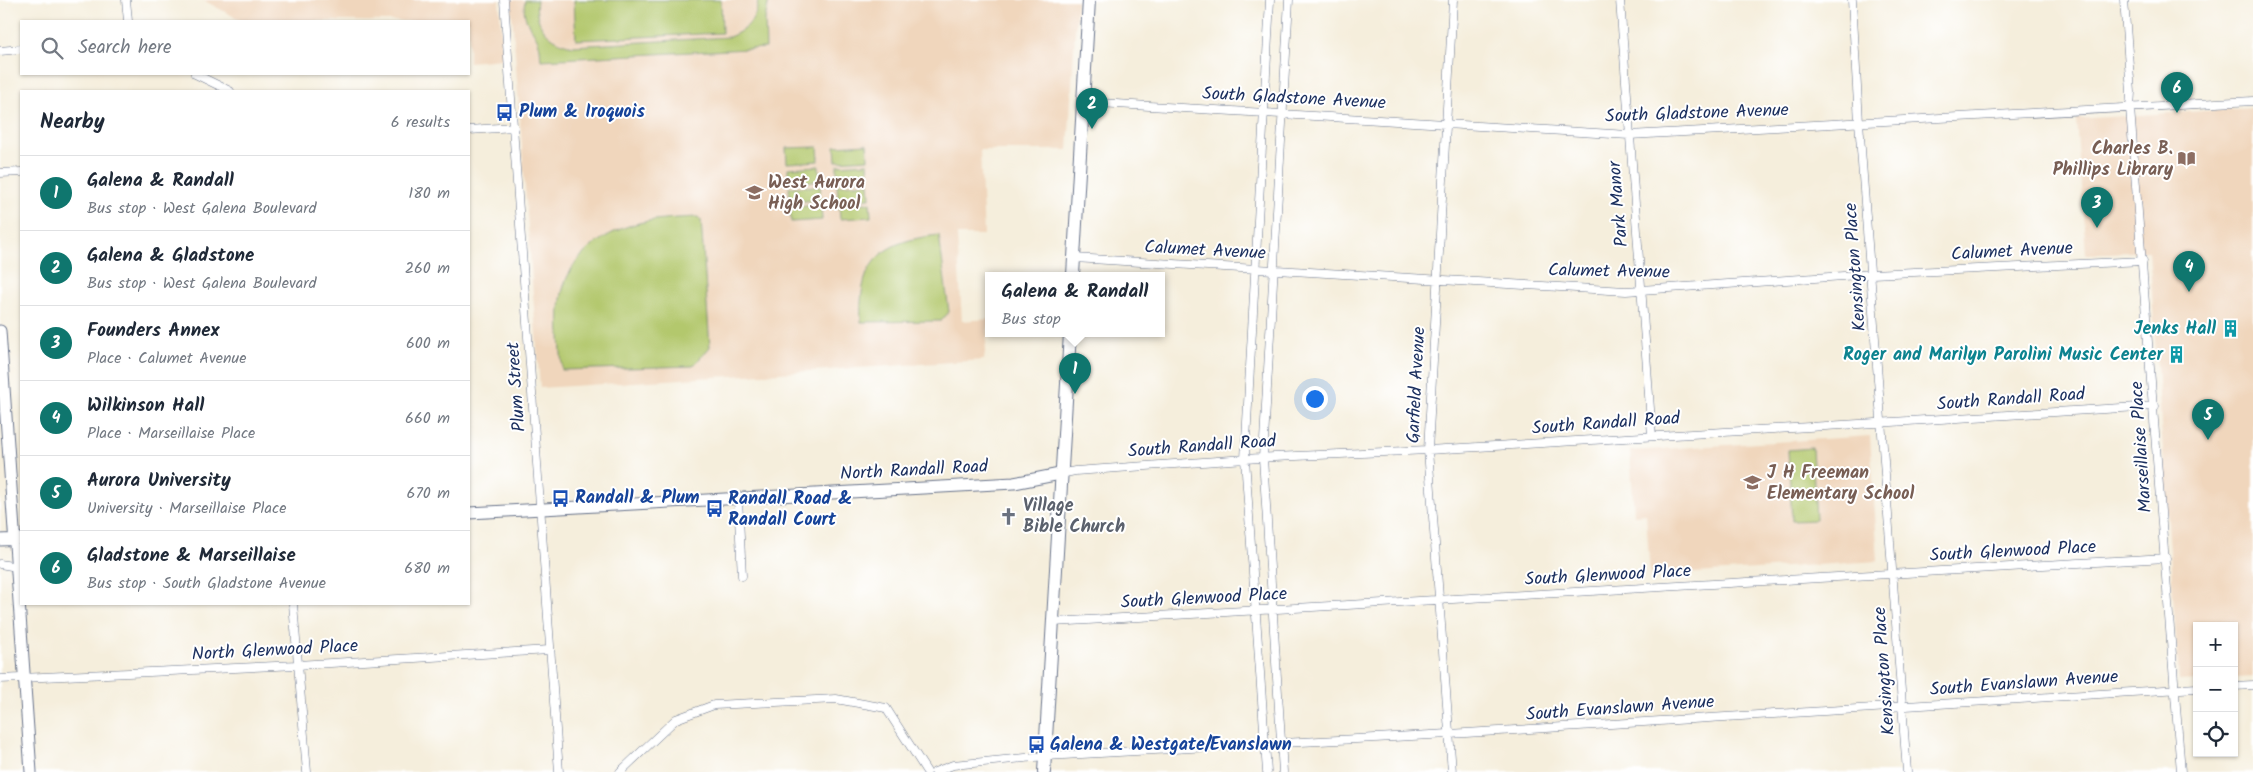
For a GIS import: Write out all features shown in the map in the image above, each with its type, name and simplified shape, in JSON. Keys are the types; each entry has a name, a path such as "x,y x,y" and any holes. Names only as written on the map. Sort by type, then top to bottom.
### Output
{"main road":[{"path":"1073,272 1089,0"},
{"path":"0,331 18,539 17,567 31,772"},
{"path":"1044,772 1060,474 1070,337"},
{"name":"North Randall Road","path":"470,513 1014,483 1060,474"},
{"path":"0,540 18,539"}],"street":[{"path":"126,0 128,20"},
{"name":"Plum Street","path":"504,0 559,772"},
{"path":"1267,772 1245,459 1270,0"},
{"path":"1284,772 1263,458 1272,270 1284,114 1289,0"},
{"name":"Garfield Avenue","path":"1452,772 1428,450 1453,0"},
{"name":"Park Manor","path":"1620,0 1652,436"},
{"name":"Kensington Place","path":"1852,0 1859,122 1872,274 1907,772"},
{"name":"Marseillaise Place","path":"2124,0 2131,92 2130,108 2181,772"},
{"path":"0,51 20,49"},
{"path":"198,75 228,90"},
{"name":"South Gladstone Avenue","path":"1083,102 1629,135 2253,101"},
{"path":"470,130 514,127"},
{"path":"0,173 20,172"},
{"name":"Calumet Avenue","path":"1074,258 1641,291 1872,274 2143,261"},
{"name":"South Randall Road","path":"1060,474 1075,471 1245,459 1428,450 2154,406"},
{"path":"738,499 742,576"},
{"name":"South Glenwood Place","path":"1053,622 2166,558"},
{"path":"0,564 17,567"},
{"path":"293,605 307,772"},
{"name":"North Glenwood Place","path":"0,678 297,666 550,650"},
{"path":"2238,686 2253,685"},
{"name":"South Evanslawn Avenue","path":"935,772 954,765 1045,756 1449,734 2193,688"},
{"path":"620,772 676,719 714,705 836,699 886,708 926,772"}],"shaded area":[{"path":"203,0 499,0 503,59 470,62 470,20 240,20"},
{"name":"West Aurora High School","path":"511,0 1077,0 1068,150 980,150 984,235 957,235 962,321 985,319 985,337 987,337 984,360 540,388"},
{"path":"2253,108 2253,677 2238,678 2238,622 2193,622 2193,680 2179,681 2149,251 2086,254 2076,119"},
{"name":"J H Freeman Elementary School","path":"1870,436 1878,561 1650,576 1646,514 1634,515 1630,451"}],"green space":[{"path":"525,0 537,0 536,9 538,17 545,31 550,36 557,41 573,46 729,37 741,31 750,23 756,13 758,0 769,0 765,19 766,48 541,60 537,38 526,20"},
{"path":"574,0 721,0 722,33 576,40"},
{"path":"867,144 868,159 836,161 835,146"},
{"path":"818,147 819,161 787,163 786,148"},
{"path":"868,163 869,178 837,180 837,165"},
{"path":"819,166 820,181 788,183 788,168"},
{"path":"869,183 870,198 838,200 837,185"},
{"path":"820,186 821,200 790,202 789,187"},
{"path":"870,203 871,217 840,219 839,204"},
{"path":"821,205 822,220 791,222 790,207"},
{"path":"698,217 701,220 710,347 693,366 562,370 560,312 562,293 570,271 579,259 596,243 621,229 657,220"},
{"path":"939,235 949,312 941,321 861,322 861,301 864,284 869,270 877,258 888,249 902,243"},
{"path":"1812,448 1816,520 1792,521 1788,450"}],"place":[{"name":"Plum & Iroquois","path":"505,112"},
{"name":"Gladstone & Marseillaise","path":"2177,113"},
{"name":"Galena & Gladstone","path":"1092,129"},
{"name":"Charles B. Phillips Library","path":"2187,159"},
{"name":"West Aurora High School","path":"754,193"},
{"name":"Founders Annex","path":"2097,228"},
{"name":"Wilkinson Hall","path":"2189,292"},
{"name":"Jenks Hall","path":"2230,329"},
{"name":"Roger and Marilyn Parolini Music Center","path":"2177,355"},
{"name":"Galena & Randall","path":"1075,394"},
{"name":"Aurora University","path":"2208,440"},
{"name":"J H Freeman Elementary School","path":"1753,483"},
{"name":"Randall & Plum","path":"561,498"},
{"name":"Randall Road & Randall Court","path":"714,509"},
{"name":"Village Bible Church","path":"1009,516"},
{"name":"Galena & Westgate/Evanslawn","path":"1036,745"}]}
